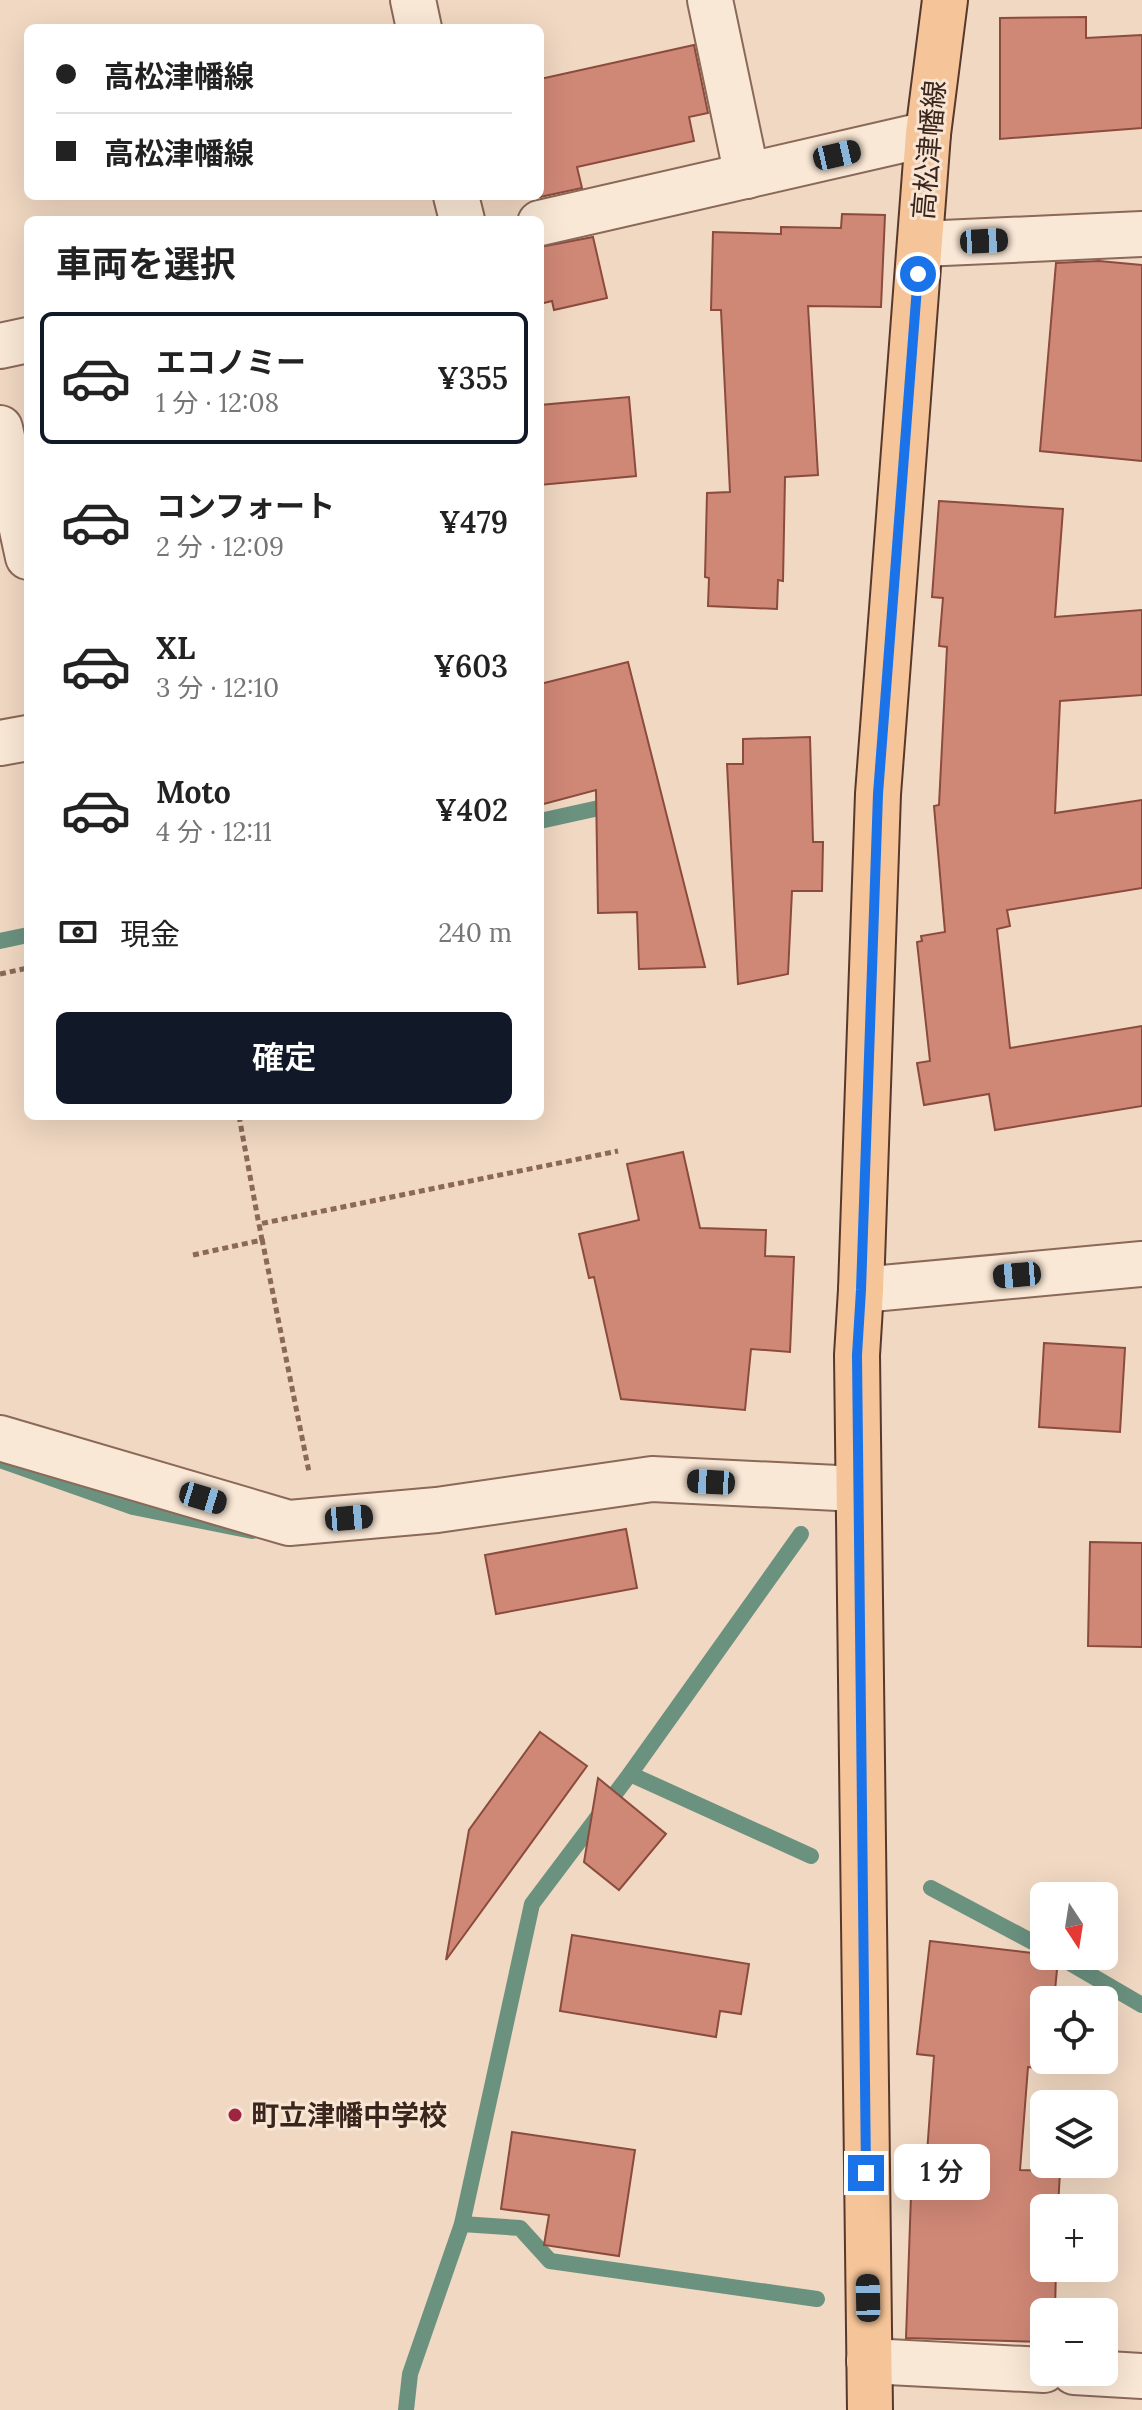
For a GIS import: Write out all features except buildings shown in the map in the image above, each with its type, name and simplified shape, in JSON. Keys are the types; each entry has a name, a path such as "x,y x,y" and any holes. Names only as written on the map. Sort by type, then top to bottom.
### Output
{"main road":[{"name":"高松津幡線","path":"870,2410 857,1355 878,794 928,134 945,0"}],"street":[{"path":"413,0 418,24"},
{"path":"710,0 747,176"},
{"path":"544,222 928,134"},
{"path":"921,244 1142,234"},
{"path":"0,346 24,341"},
{"path":"0,428 24,539"},
{"path":"0,743 24,739"},
{"path":"861,1290 1142,1264"},
{"path":"0,1438 289,1523 437,1510 652,1479 858,1489"},
{"path":"869,2361 1030,2369"},
{"path":"1118,2375 1142,2376"}],"path":[{"path":"0,974 24,969"},
{"path":"240,1120 319,1520"},
{"path":"259,1224 618,1151"},
{"path":"193,1255 262,1240"}],"waterway":[{"path":"544,820 617,804"},
{"path":"0,941 24,936"},
{"path":"0,1460 133,1507 252,1531"},
{"path":"462,2224 532,1904 630,1774 801,1534"},
{"path":"630,1774 811,1856"},
{"path":"931,1888 1030,1941"},
{"path":"1082,1970 1142,2005"},
{"path":"406,2410 410,2374 462,2224 520,2228 550,2261 817,2299"}],"place":[{"name":"町立津幡中学校","path":"235,2115"}],"route":[{"path":"866,2173 857,1355 878,794 918,274"}]}
